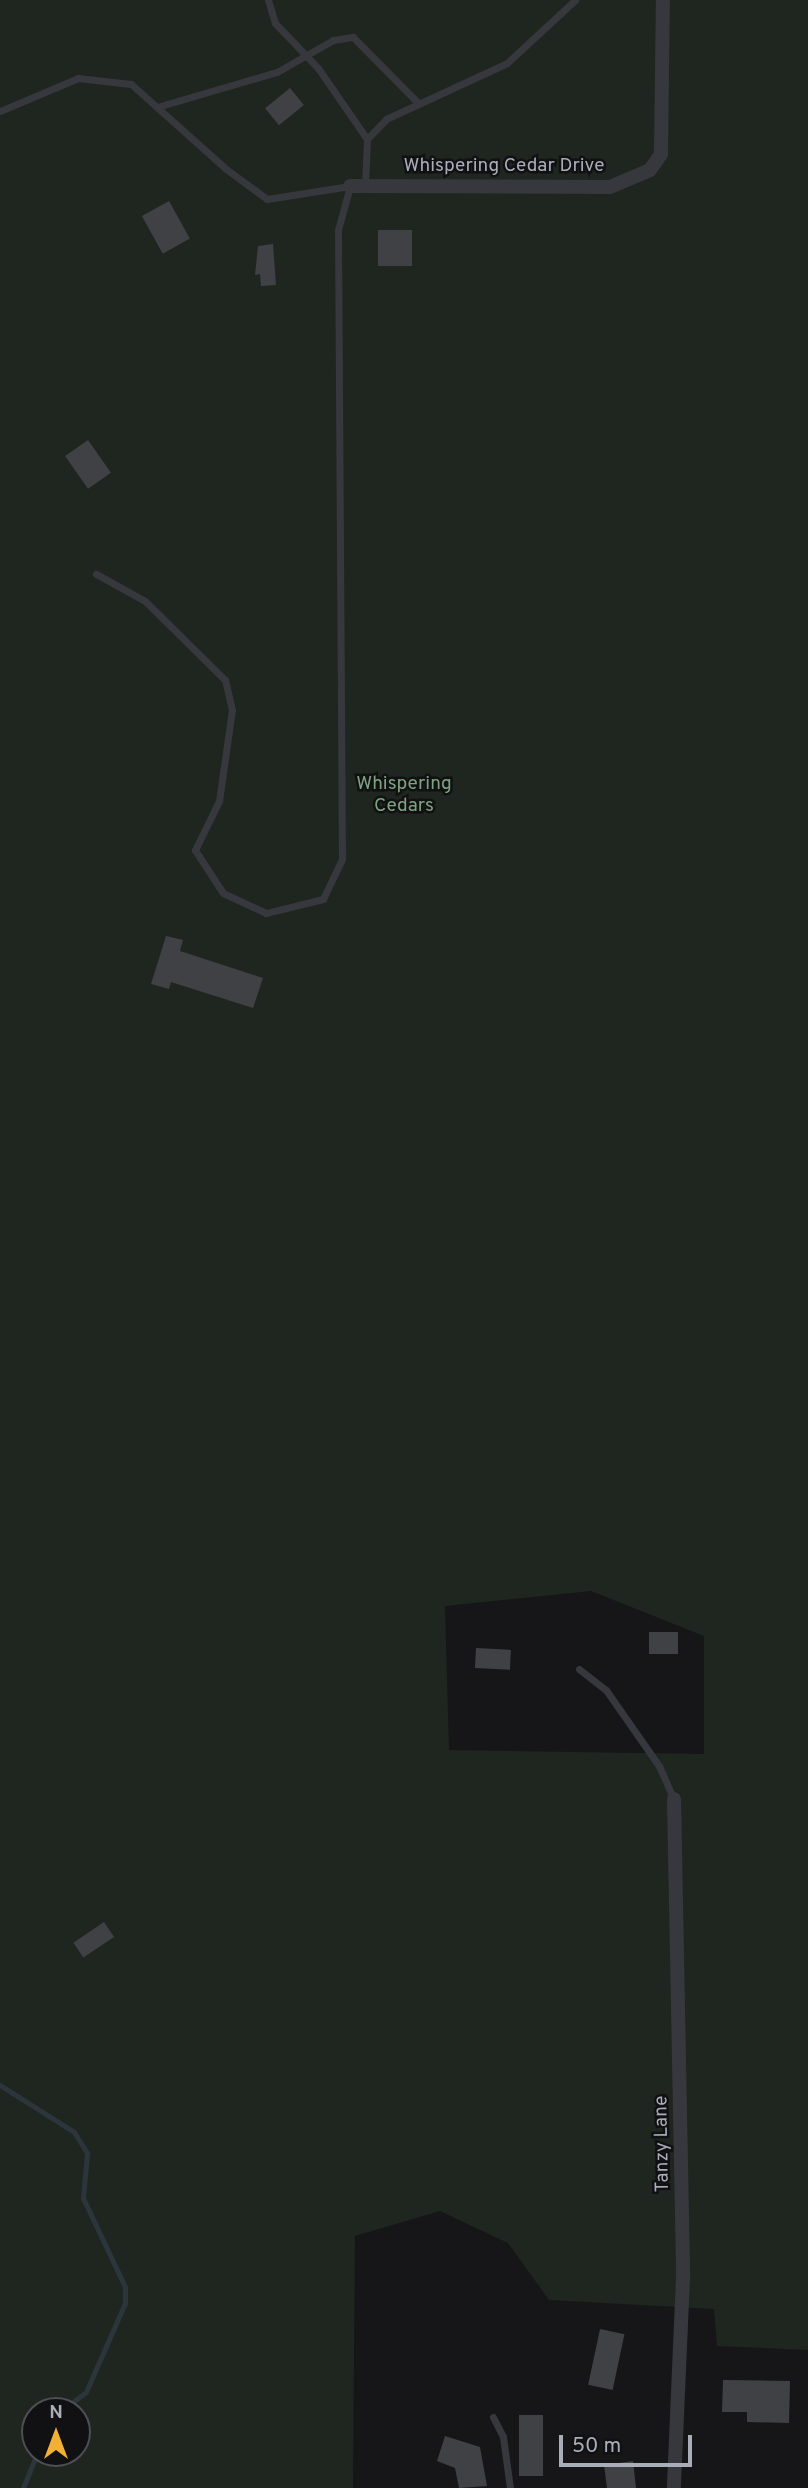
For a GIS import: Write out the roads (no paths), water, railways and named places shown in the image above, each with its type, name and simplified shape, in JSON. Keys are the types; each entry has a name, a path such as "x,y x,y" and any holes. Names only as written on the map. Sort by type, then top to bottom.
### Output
{"street":[{"name":"Whispering Cedar Drive","path":"357,186 610,187 650,170 661,154 663,0"},
{"name":"Tanzy Lane","path":"674,1799 683,2252 674,2488"}],"lane":[{"path":"268,0 275,23 305,56 366,139"},
{"path":"96,574 145,601 225,680 232,710 219,802 195,850 223,893 266,913 323,900 342,859 338,230 357,186 366,139 386,118 507,64 575,0"},
{"path":"157,107 277,72 333,40 353,37 418,103"},
{"path":"0,111 78,78 131,84 267,199 357,186"},
{"path":"579,1668 606,1690 659,1766 674,1799"},
{"path":"494,2417 503,2437 510,2488"}],"waterway":[{"path":"0,2085 74,2132 87,2153 83,2198 125,2287 125,2303 86,2392 79,2397"},
{"path":"23,2488 31,2467"}],"park label":[{"name":"Whispering Cedars","path":"404,796"}]}
